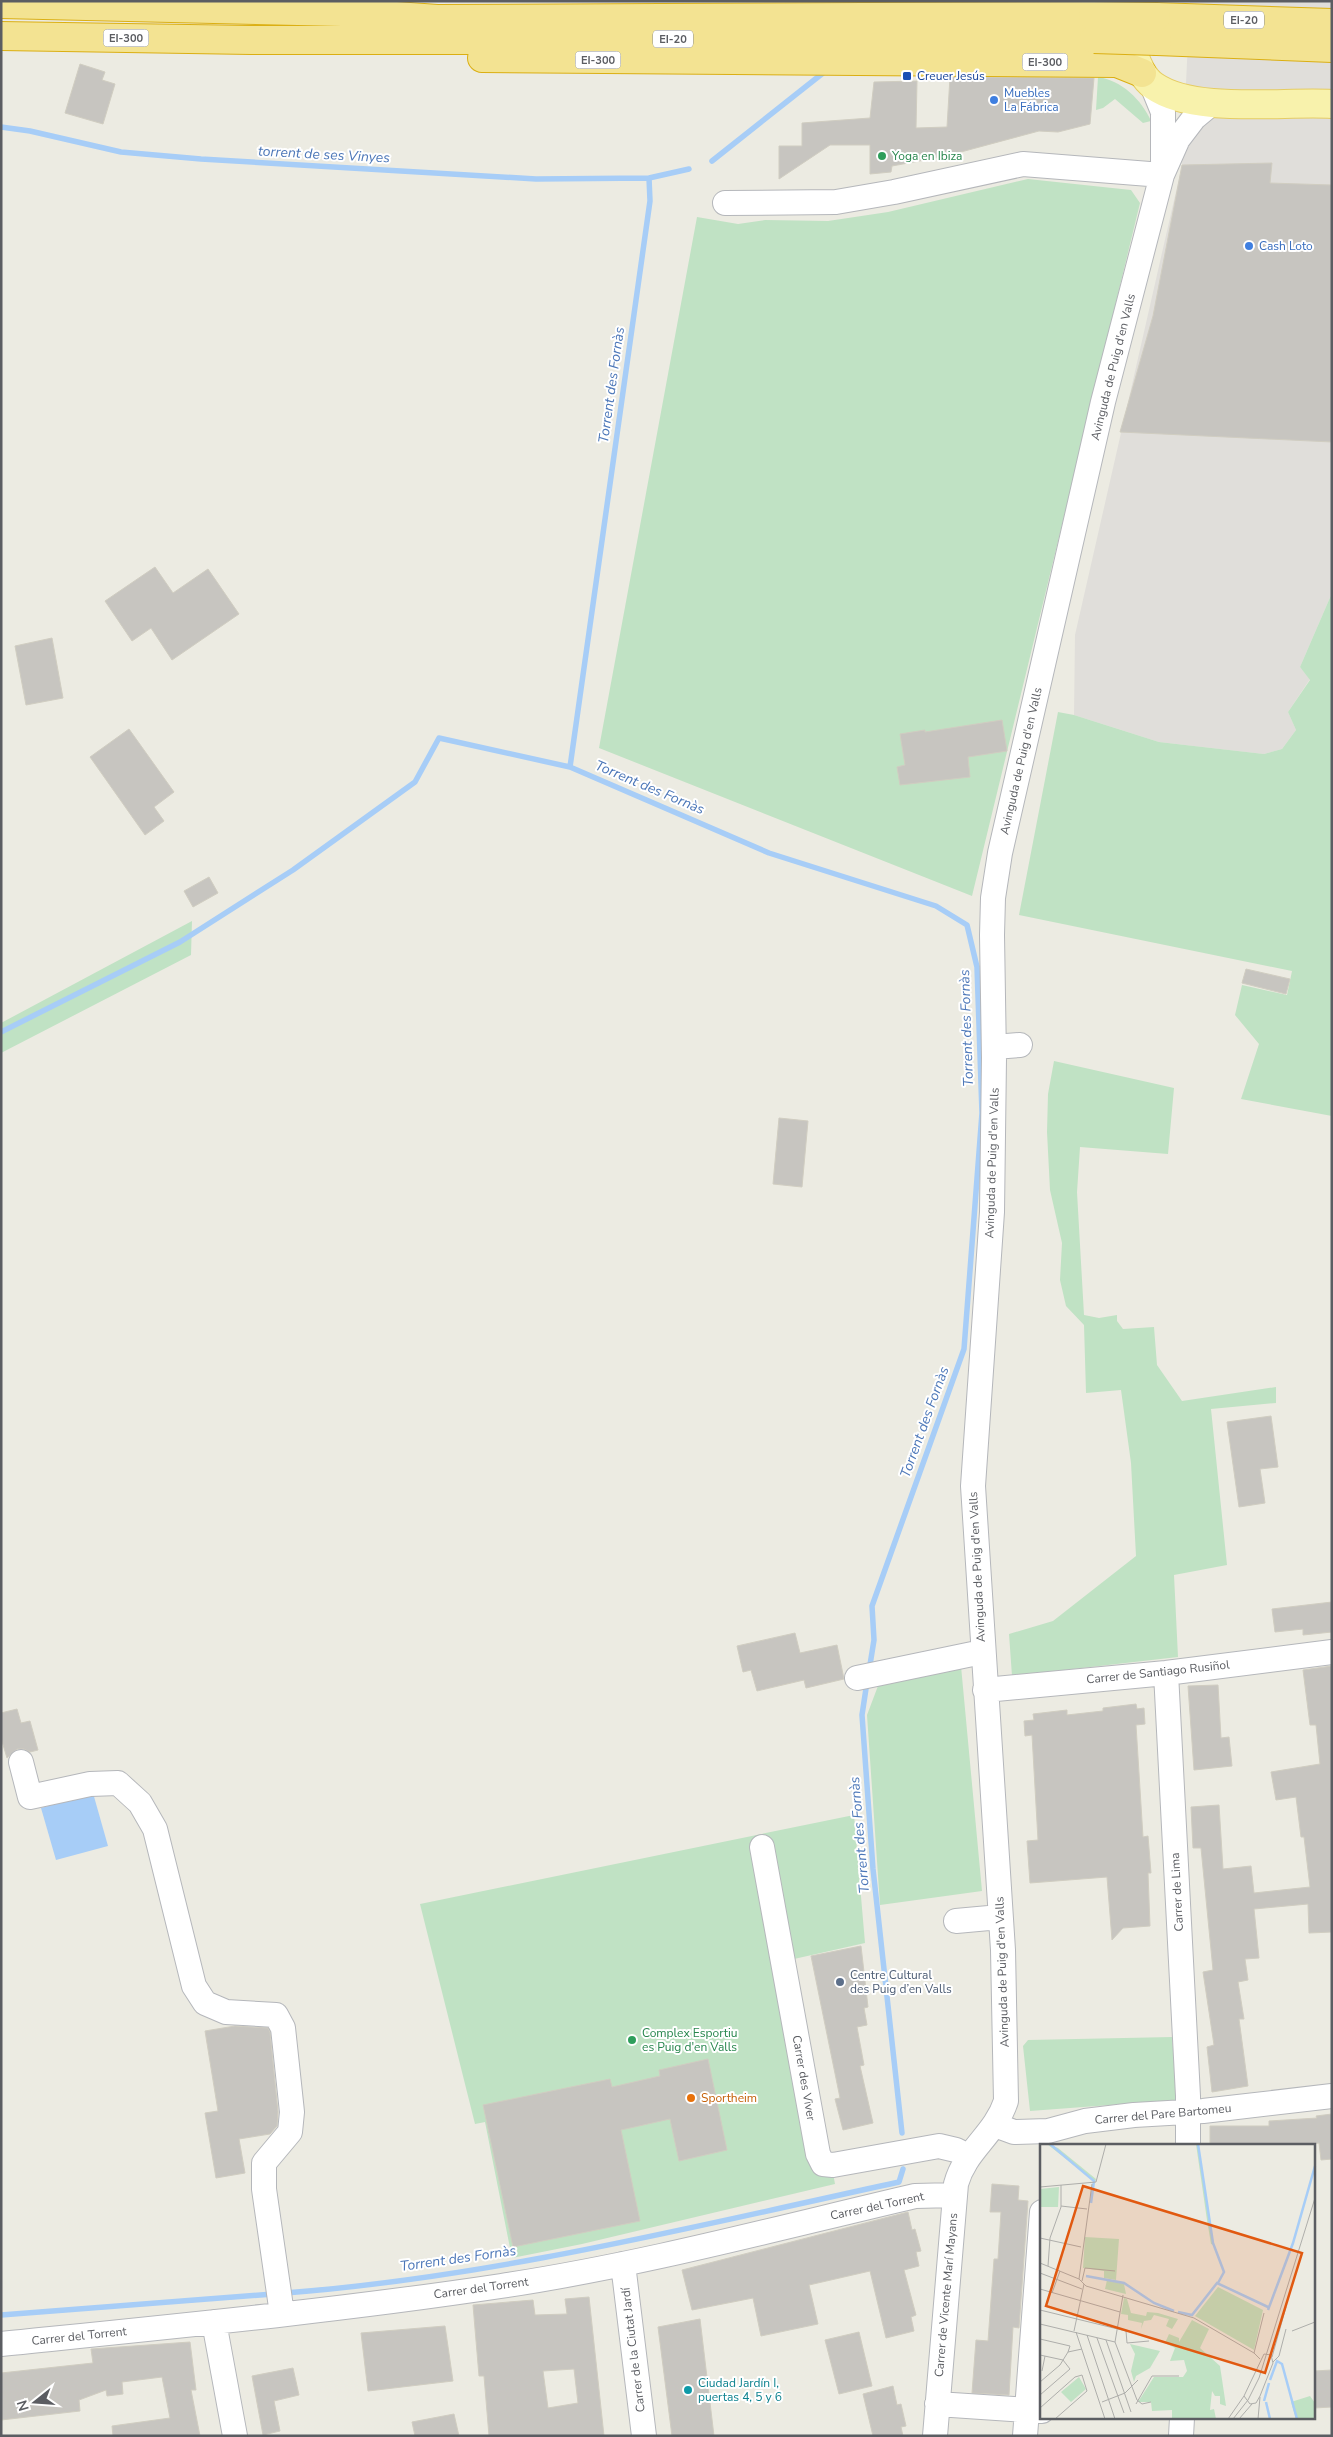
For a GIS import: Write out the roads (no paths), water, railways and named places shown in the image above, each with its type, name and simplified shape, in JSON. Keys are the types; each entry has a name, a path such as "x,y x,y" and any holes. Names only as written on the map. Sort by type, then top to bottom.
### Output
{"highway":[{"path":"1,4 342,12 418,5 541,1"},
{"name":"EI-20","path":"342,12 437,19 851,15 1094,28 1157,29 1332,23"},
{"name":"EI-20","path":"251,40 955,38 1094,28"},
{"name":"EI-20","path":"1157,29 1332,48"},
{"name":"EI-300","path":"1,36 251,40 361,55 511,59 1117,63 1147,79"}],"main road":[{"path":"1135,1 1130,15 1131,48 1147,79"},
{"name":"EI-300","path":"1147,79 1185,99 1212,103 1332,104"}],"street":[{"name":"Avinguda de Puig d'en Valls","path":"1147,79 1163,112 1162,175"},
{"name":"Avinguda de Puig d'en Valls","path":"968,2156 995,2125 1006,2102 1000,1917 973,1486 992,1212 994,1047 992,916 1000,853 1104,402 1162,175 1178,139 1194,118 1212,103"},
{"path":"725,203 836,202 894,192 1023,164 1162,175"},
{"path":"994,1047 1020,1045"},
{"path":"868,1676 982,1652"},
{"name":"Carrer de Santiago Rusiñol","path":"985,1690 1166,1672 1332,1652"},
{"name":"Carrer de Lima","path":"1166,1672 1188,2144"},
{"path":"21,1762 30,1797 90,1784 118,1783 140,1803 155,1829 194,1986 205,2003 226,2012 276,2014 283,2028 292,2112 290,2132 264,2163 264,2189 281,2311"},
{"name":"Carrer des Viver","path":"762,1847 818,2154 824,2164 833,2165 939,2146 956,2150 968,2156"},
{"path":"956,1921 1000,1917"},
{"name":"Carrer del Pare Bartomeu","path":"995,2125 1014,2132 1047,2138 1085,2121 1332,2096"},
{"name":"Carrer de Vicente Marí Mayans","path":"934,2436 954,2195 959,2170 968,2156"},
{"name":"Carrer del Torrent","path":"1,2344 214,2322 281,2311 502,2286 623,2264 915,2196 954,2195"},
{"path":"1025,2436 1034,2411 1040,2262"},
{"name":"Carrer de la Ciutat Jardí","path":"623,2264 644,2436"},
{"path":"214,2322 235,2436"},
{"path":"937,2404 1034,2411"},
{"path":"1181,2436 1182,2420"}],"water":[{"path":"93,1793 108,1846 56,1860 41,1808"}],"waterway":[{"path":"712,161 823,73"},
{"name":"torrent de ses Vinyes","path":"1,127 30,131 121,152 201,159 536,179 649,178 689,169"},
{"name":"Torrent des Fornàs","path":"649,178 650,201 570,767 769,853 936,906 967,925 977,967 982,1113 964,1349 872,1606 874,1640 869,1671"},
{"path":"1,1032 180,942 293,870 415,782 439,738 570,767"},
{"name":"Torrent des Fornàs","path":"867,1682 862,1715 873,1869 902,2133"},
{"name":"Torrent des Fornàs","path":"285,2293 440,2275 594,2248 899,2182 903,2169"},
{"name":"Torrent des Fornàs","path":"1,2315 273,2294"}],"place":[{"name":"Creuer Jesús","path":"907,76"},
{"name":"Muebles La Fábrica","path":"994,100"},
{"name":"Yoga en Ibiza","path":"882,156"},
{"name":"Cash Loto","path":"1249,246"},
{"name":"Centre Cultural des Puig d’en Valls","path":"840,1982"},
{"name":"Complex Esportiu es Puig d'en Valls","path":"632,2040"},
{"name":"Sportheim","path":"691,2098"},
{"name":"Ciudad Jardín I, puertas 4, 5 y 6","path":"688,2390"}]}
